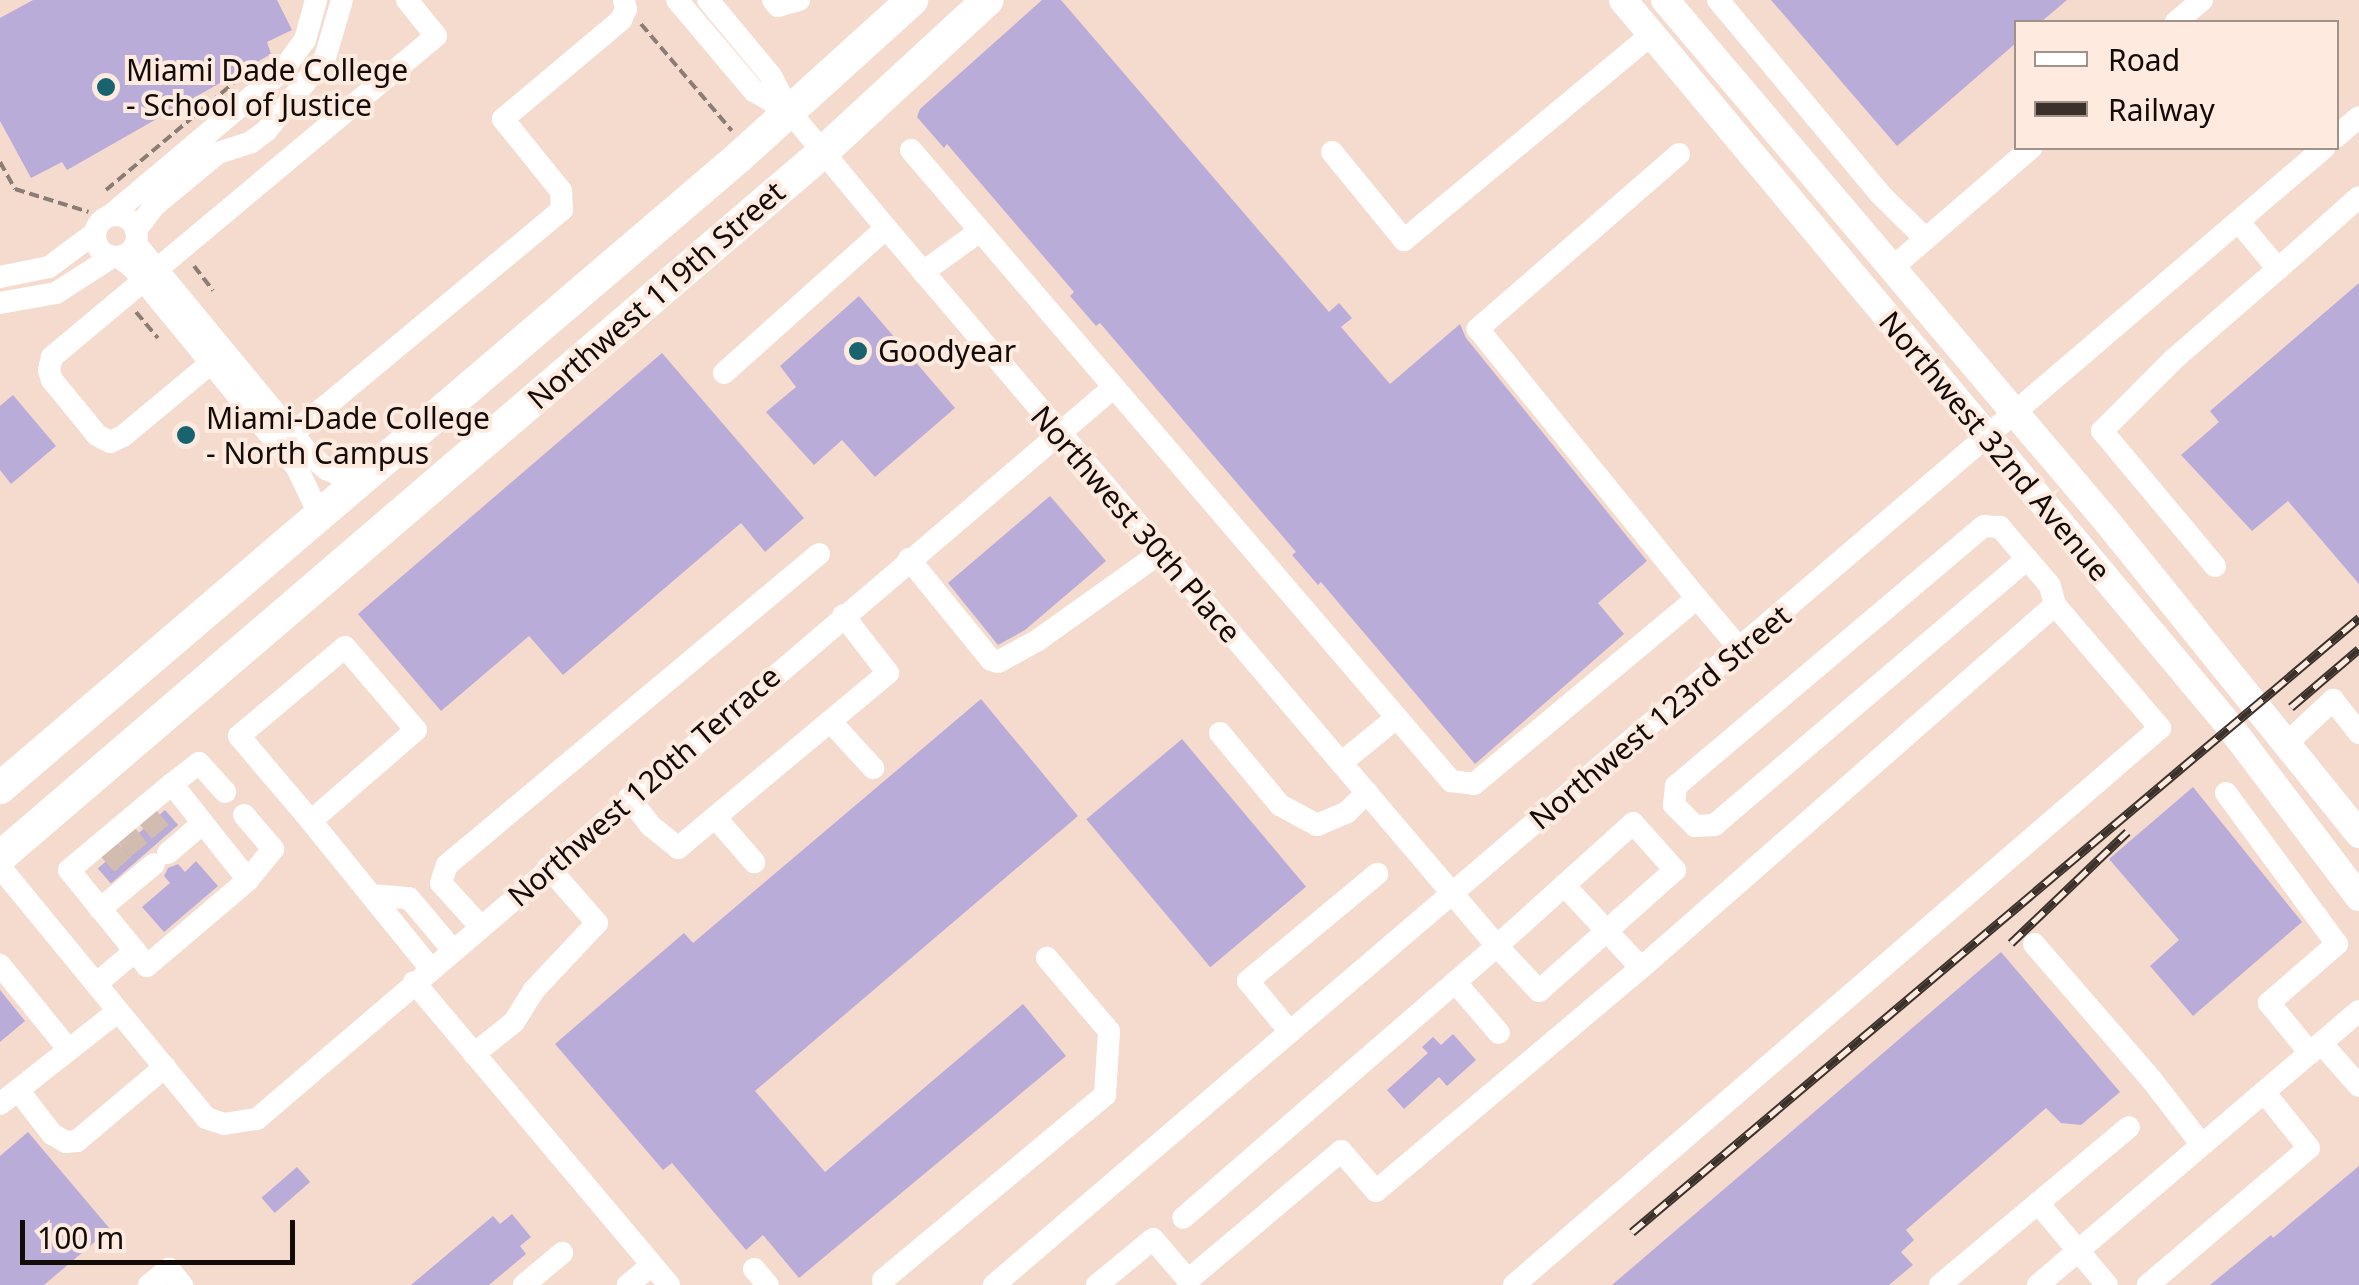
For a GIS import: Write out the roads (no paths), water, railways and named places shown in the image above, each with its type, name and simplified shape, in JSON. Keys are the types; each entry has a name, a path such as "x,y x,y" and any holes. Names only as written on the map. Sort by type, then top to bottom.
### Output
{"highway":[{"name":"Northwest 119th Street","path":"0,788 790,112 912,0"},
{"name":"Northwest 119th Street","path":"0,857 823,152 988,0"}],"main road":[{"name":"Northwest 32nd Avenue","path":"1623,0 2231,728 2359,897"},
{"name":"Northwest 32nd Avenue","path":"1665,0 2016,414 2288,742 2359,834"}],"street":[{"path":"0,276 50,267 98,220 266,86 301,47 316,0"},
{"path":"0,303 56,293 126,247 154,206 218,153 258,136 286,108 324,58 342,0"},
{"path":"214,360 123,436 110,442 96,435 48,370 52,357 436,36 407,0"},
{"path":"677,0 754,91 790,112"},
{"path":"708,0 771,76 790,112"},
{"path":"774,0 778,6 799,0"},
{"path":"1718,0 1880,194 1926,238"},
{"path":"2178,20 2202,0"},
{"path":"292,434 562,210 561,191 503,119 616,25 629,9"},
{"path":"1332,152 1404,240 1652,34"},
{"path":"266,86 280,95 286,108"},
{"name":"Northwest 30th Place","path":"790,112 1057,432 1539,991 1608,930"},
{"path":"2339,135 2359,118"},
{"path":"258,136 282,166"},
{"path":"911,150 1451,780 1474,784 1697,598"},
{"path":"1892,268 2029,150"},
{"name":"Northwest 123rd Street","path":"994,1285 2322,150"},
{"path":"1680,154 1478,329 1740,649"},
{"path":"2216,566 2102,431 2174,358 2359,198"},
{"path":"98,220 126,217 126,247 298,468 320,516"},
{"path":"98,220 98,249 126,247"},
{"path":"2238,221 2278,269"},
{"path":"724,373 886,228"},
{"path":"924,272 980,232"},
{"path":"150,276 316,463 358,482"},
{"name":"Northwest 120th Terrace","path":"165,1067 206,1118 224,1124 257,1118 1057,432 1114,388"},
{"path":"1514,1285 2160,728 2056,605 2050,586 2027,558 1992,524 1974,532 1676,786 1674,804 1694,826 1715,825 2027,558"},
{"path":"909,559 991,660 998,662 1038,640 1160,552"},
{"path":"480,926 441,884 448,866 819,554"},
{"path":"1097,1285 1153,1238 1188,1280 1341,1151 1376,1191 1642,968 2056,605"},
{"path":"629,798 651,826 678,848 888,673 843,615"},
{"path":"310,820 416,730 345,647 240,736 371,895 434,964 474,1054 669,1285"},
{"path":"2288,742 2333,700 2359,734"},
{"path":"1341,763 1395,718"},
{"path":"830,721 872,768"},
{"path":"1220,732 1280,804 1317,825 1346,812 1367,794"},
{"path":"224,792 199,764 114,838 69,870 148,966 248,880 273,849 244,815"},
{"path":"172,784 248,880"},
{"path":"2226,793 2337,944 2268,1002 2359,1086"},
{"path":"714,818 754,862"},
{"path":"100,908 153,860 203,823"},
{"path":"1183,1218 1633,823 1675,870 1608,930"},
{"path":"0,867 165,1067 77,1141 66,1142 52,1134 5,1099 118,1011"},
{"path":"474,1054 514,1022 534,990 597,923 548,868"},
{"path":"1290,1032 1248,980 1377,874"},
{"path":"1564,885 1642,968"},
{"path":"2034,944 2151,1078 2202,1145"},
{"path":"96,984 135,951"},
{"path":"882,1283 1105,1095 1109,1032 1047,958"},
{"path":"0,965 69,1050"},
{"path":"1455,982 1499,1033"},
{"path":"2044,1283 2359,1011"},
{"path":"2148,1285 2309,1148 2264,1092"},
{"path":"1940,1285 2129,1127"},
{"path":"2038,1203 2107,1285"},
{"path":"535,1282 562,1253"},
{"path":"628,1285 652,1265"},
{"path":"148,1285 169,1269 182,1285"}],"tunnel":[{"path":"146,815 167,840"},
{"path":"125,833 145,858"},
{"path":"108,848 129,872"}],"railway":[{"path":"1632,1232 2359,618"},
{"path":"2291,707 2359,649"},
{"path":"2011,943 2127,832"}],"place":[{"name":"Miami Dade College - School of Justice","path":"106,87"},
{"name":"Goodyear","path":"858,351"},
{"name":"Miami-Dade College - North Campus","path":"186,435"}]}
